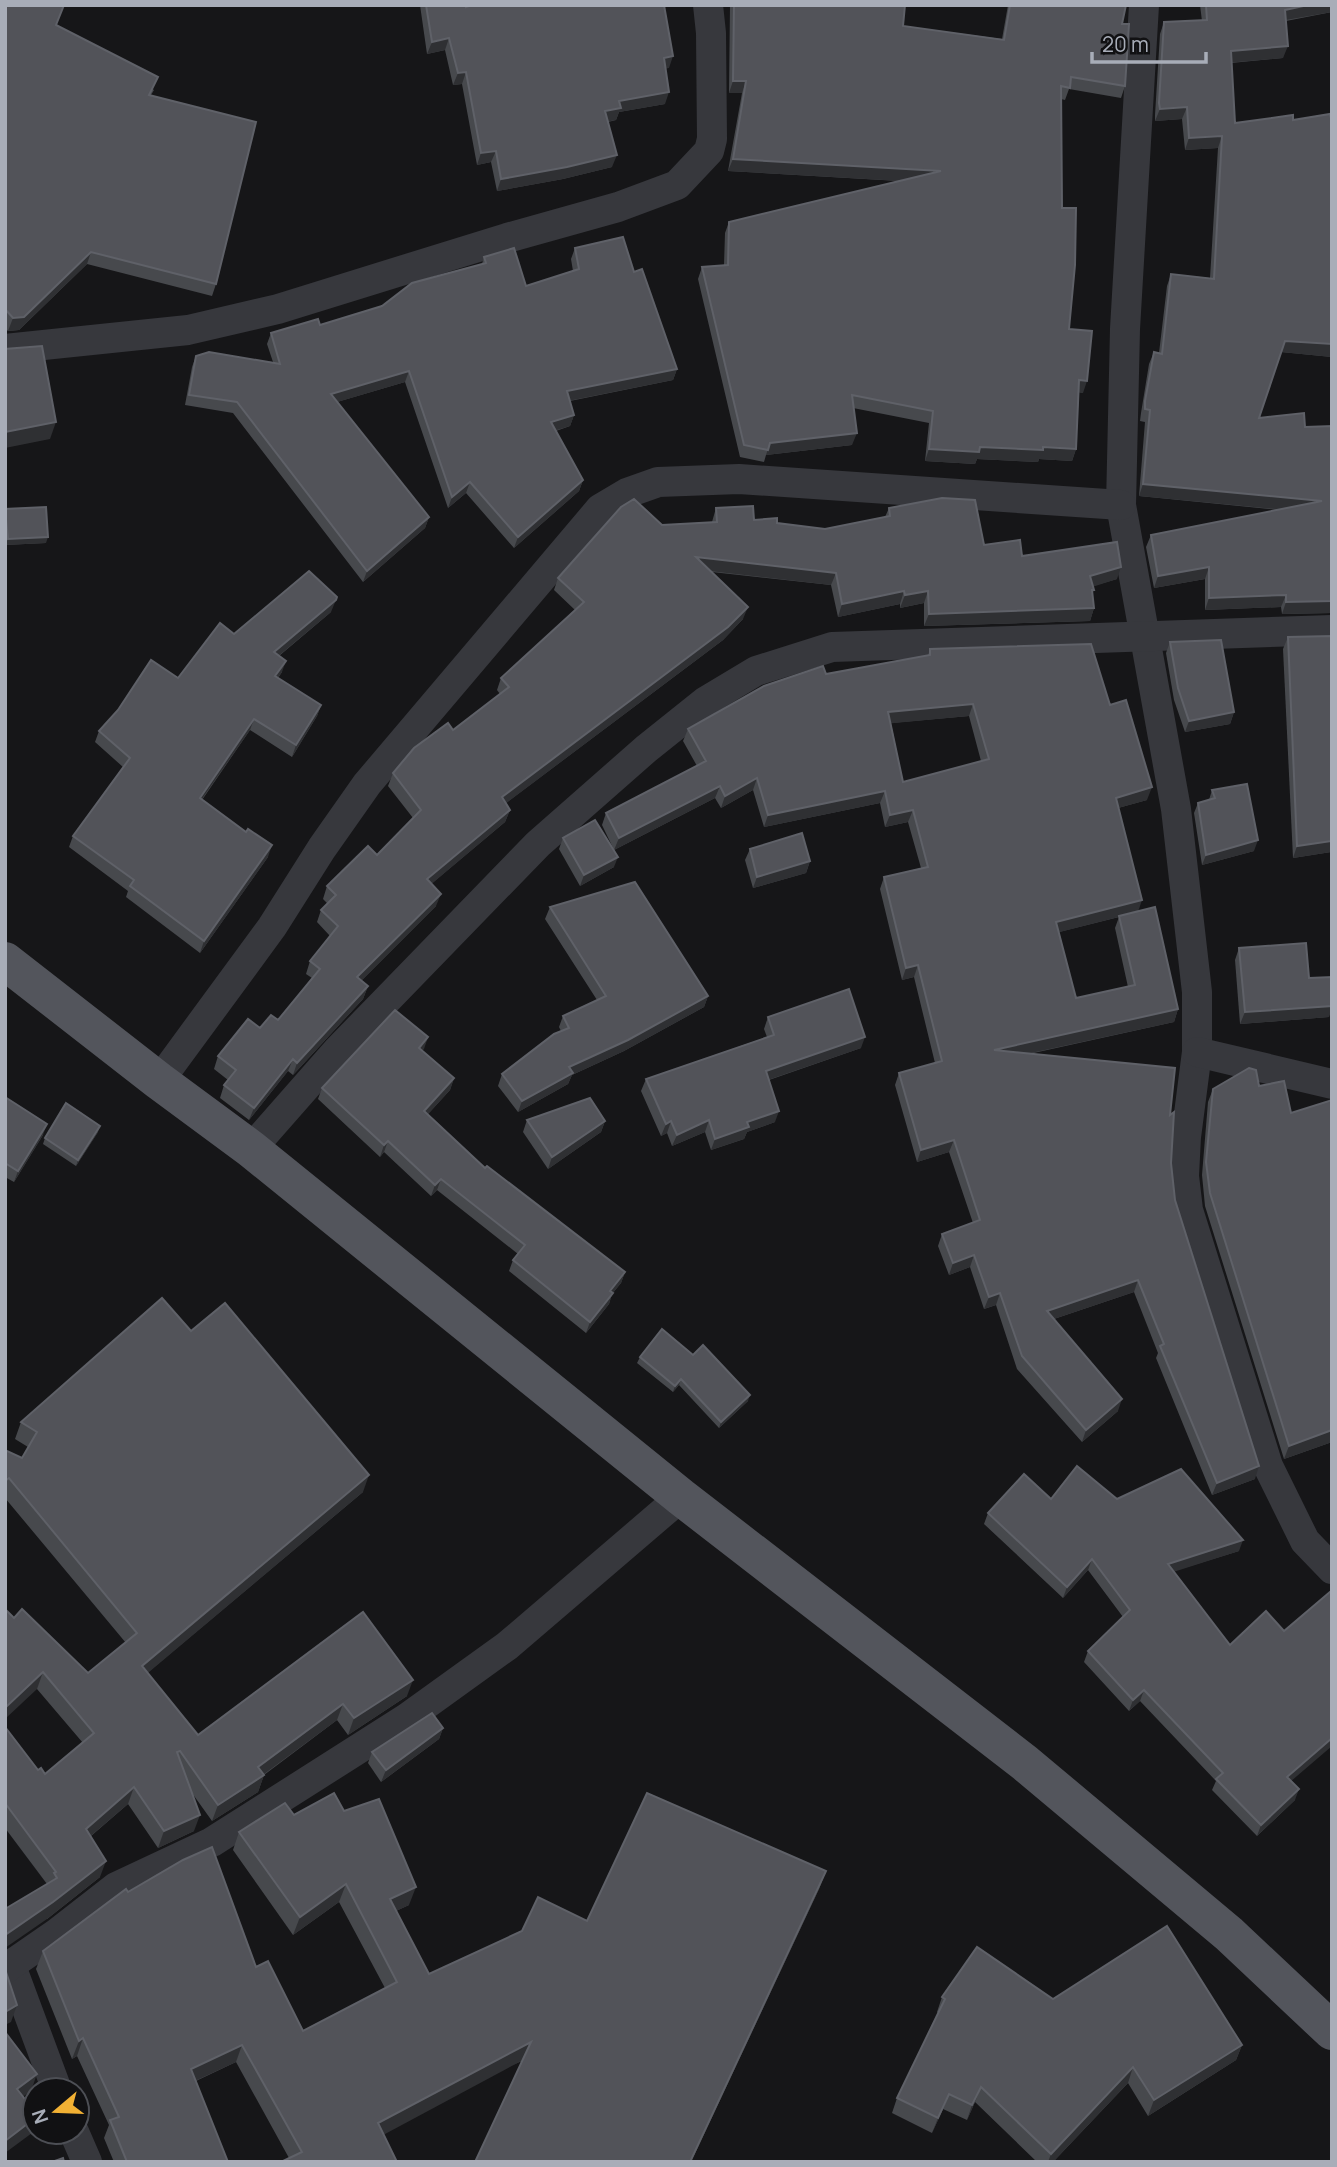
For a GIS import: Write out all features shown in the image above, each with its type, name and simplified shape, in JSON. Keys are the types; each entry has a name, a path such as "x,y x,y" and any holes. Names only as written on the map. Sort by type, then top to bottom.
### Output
{"main road":[{"path":"5,961 159,1082 251,1149 681,1497 1025,1763 1230,1934 1332,2031"}],"street":[{"path":"5,349 188,330 278,309 507,238 618,207 677,185 709,151 712,139 711,33 708,5"},
{"path":"1144,5 1125,329 1121,505 1176,809 1197,992 1197,1052 1184,1176 1188,1210 1268,1466 1305,1541 1332,1569"},
{"path":"159,1082 272,927 322,848 368,784 600,509 627,493 659,482 739,479 1121,505"},
{"path":"251,1149 338,1050 538,844 646,749 706,701 756,671 832,647 1332,630"},
{"path":"1197,1052 1332,1084"},
{"path":"51,2076 8,1968 116,1887 212,1842 407,1718 507,1646 681,1497"}],"building":[{"path":"5,5 64,5 56,25 158,77 149,95 256,122 216,284 91,252 24,317 13,318 5,309"},
{"path":"426,5 664,5 673,56 664,58 669,92 619,101 621,108 605,111 617,155 501,179 496,151 481,153 466,72 458,73 449,38 432,42"},
{"path":"734,5 905,5 903,26 1004,40 1010,5 1126,5 1122,24 1129,24 1125,86 1071,77 1070,88 1061,86 1062,208 1076,208 1075,265 1069,329 1092,331 1087,381 1079,380 1076,449 980,447 979,452 929,449 933,411 852,395 857,433 770,443 768,450 744,445 702,267 728,265 729,222 941,171 733,159 746,81 733,81"},
{"path":"1206,5 1308,5 1285,10 1288,46 1231,51 1235,123 1293,115 1293,120 1330,114 1332,123 1332,344 1285,341 1259,418 1304,413 1305,427 1332,426 1332,601 1286,602 1286,595 1209,598 1209,567 1158,576 1151,535 1322,501 1143,484 1150,410 1145,409 1145,401 1154,352 1162,354 1171,274 1214,279 1222,136 1189,138 1187,107 1160,109 1159,103 1164,22 1207,20"},
{"path":"623,237 634,272 642,269 677,369 567,391 574,415 551,422 583,480 518,537 470,482 452,497 409,371 331,394 429,517 367,571 237,402 189,395 196,356 209,352 280,364 271,333 318,319 320,325 382,306 412,283 486,263 484,257 514,248 526,286 579,269 575,248"},
{"path":"42,346 56,422 5,432 5,349"},
{"path":"942,498 975,500 984,545 1020,540 1022,556 1117,542 1121,567 1090,576 1094,590 1094,608 929,614 928,591 905,595 904,591 842,604 836,573 696,557 748,607 728,627 502,797 510,810 427,879 441,894 357,977 368,986 297,1063 293,1059 254,1108 224,1085 236,1070 218,1056 248,1019 260,1028 271,1015 278,1020 320,969 310,961 338,926 321,910 336,895 327,886 368,846 377,855 421,810 393,773 414,748 448,723 453,730 509,687 501,678 584,602 558,578 621,507 634,499 662,525 717,522 716,508 753,506 754,520 777,518 777,523 825,529 890,516 889,508"},
{"path":"46,507 48,537 8,539 5,509"},
{"path":"309,571 337,597 274,652 286,661 275,676 321,705 296,745 254,719 200,798 246,832 248,829 272,845 204,941 130,886 134,880 73,836 130,758 99,731 118,710 151,660 178,678 220,623 234,634"},
{"path":"1332,636 1332,841 1297,846 1288,637"},
{"path":"1221,640 1234,712 1189,721 1178,688 1170,642"},
{"path":"1091,644 1110,705 1126,700 1152,787 1116,798 1142,900 1056,922 1076,998 1135,985 1119,916 1155,907 1178,1009 994,1050 1175,1068 1170,1115 1174,1112 1171,1163 1175,1200 1259,1466 1217,1483 1160,1346 1164,1344 1138,1280 1047,1311 1122,1399 1086,1430 1022,1356 1000,1293 989,1297 974,1255 953,1263 942,1234 980,1220 954,1140 921,1150 899,1073 942,1061 918,965 906,968 884,877 928,867 913,810 890,815 885,791 768,815 757,778 725,796 720,786 619,838 606,813 706,761 688,729 764,686 823,666 826,674 930,655 930,649","holes":["973,704 989,759 903,782 888,712"]},
{"path":"1247,784 1258,840 1206,855 1198,803 1215,798 1212,790"},
{"path":"595,820 618,857 584,875 563,838"},
{"path":"802,833 810,861 757,877 750,849"},
{"path":"635,882 708,996 628,1040 569,1067 573,1073 522,1101 502,1074 554,1034 569,1028 563,1016 606,996 550,907"},
{"path":"1306,943 1309,978 1332,977 1332,1006 1245,1012 1239,948"},
{"path":"849,989 865,1037 766,1071 779,1111 747,1122 749,1127 715,1139 709,1120 677,1135 671,1121 666,1124 646,1079 774,1035 768,1017"},
{"path":"395,1010 428,1037 419,1048 454,1078 424,1111 485,1168 487,1166 625,1272 610,1291 613,1293 590,1322 513,1260 525,1245 441,1179 435,1185 388,1141 384,1145 322,1088"},
{"path":"1249,1068 1256,1070 1259,1086 1284,1081 1291,1113 1332,1100 1332,1430 1289,1446 1210,1193 1206,1162 1213,1089"},
{"path":"5,1097 47,1124 18,1171 5,1163"},
{"path":"590,1098 605,1121 552,1157 527,1120"},
{"path":"66,1103 100,1126 78,1160 45,1138"},
{"path":"162,1298 191,1331 225,1303 369,1475 142,1666 198,1735 363,1612 413,1680 354,1718 343,1704 258,1767 264,1775 218,1805 180,1751 177,1752 200,1815 164,1831 134,1787 86,1829 106,1861 5,1935 5,1909 57,1878 54,1873 56,1872 5,1803 5,1727 38,1770 41,1768 45,1774 94,1733 43,1672 5,1708 5,1612 14,1618 22,1609 88,1673 137,1633 9,1478 5,1481 5,1450 22,1458 37,1432 21,1422"},
{"path":"662,1329 693,1355 703,1345 750,1395 721,1422 681,1379 675,1386 640,1357"},
{"path":"1077,1466 1117,1499 1181,1469 1243,1540 1168,1564 1230,1645 1266,1611 1284,1631 1331,1591 1332,1738 1287,1777 1299,1789 1261,1825 1216,1779 1223,1773 1144,1690 1133,1700 1088,1651 1130,1610 1092,1559 1067,1587 988,1513 1024,1474 1051,1499"},
{"path":"432,1713 443,1728 386,1770 372,1752"},
{"path":"334,1793 344,1811 379,1799 416,1887 390,1899 429,1974 522,1931 538,1897 587,1921 647,1793 826,1871 690,2162 475,2162 531,2042 378,2123 397,2162 281,2162 302,2152 242,2045 191,2069 228,2162 127,2162 110,2120 119,2117 83,2038 79,2041 43,1951 126,1889 128,1892 183,1860 212,1847 256,1967 268,1961 303,2031 397,1982 346,1884 300,1917 239,1832 285,1803 294,1815"},
{"path":"1167,1926 1242,2045 1154,2100 1133,2067 1051,2154 981,2087 972,2105 949,2094 938,2118 897,2098 945,1999 942,1997 977,1947 1053,1999"},
{"path":"5,1969 17,2005 5,2012"},
{"path":"5,2032 37,2074 21,2076 21,2086 17,2089 21,2094 21,2129 5,2141"}]}
